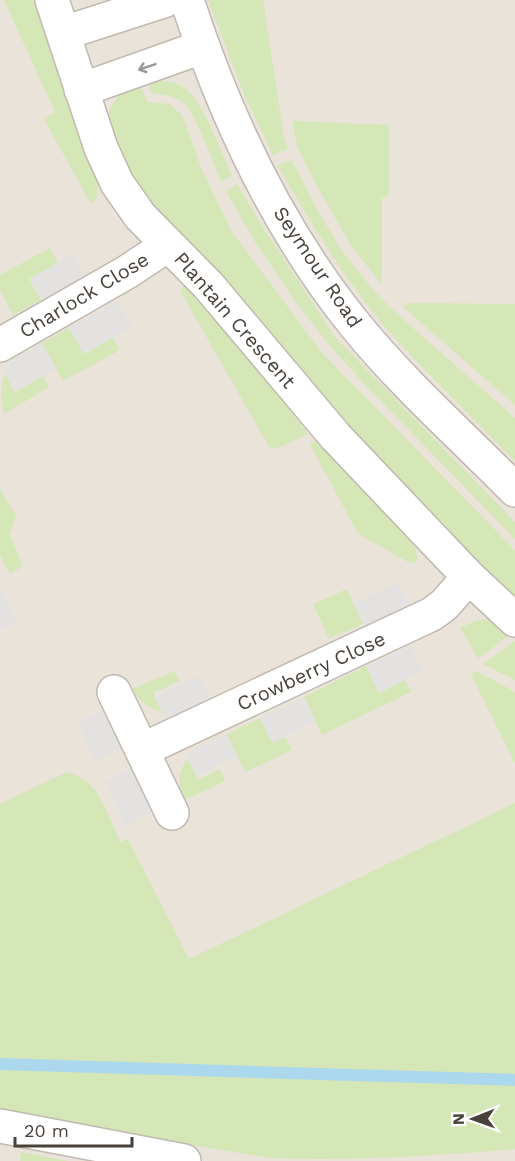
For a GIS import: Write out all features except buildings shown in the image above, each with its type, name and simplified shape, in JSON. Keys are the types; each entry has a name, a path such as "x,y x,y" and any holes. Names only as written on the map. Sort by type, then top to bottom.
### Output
{"street":[{"name":"Plantain Crescent","path":"52,0 101,148 117,183 140,216 207,285 336,437 469,577 515,620"},
{"path":"64,33 166,0"},
{"name":"Seymour Road","path":"187,0 225,108 286,227 356,326 398,372 515,490"},
{"path":"81,90 202,48"},
{"name":"Charlock Close","path":"0,345 127,272 168,245"},
{"name":"Crowberry Close","path":"142,750 432,614 444,605 469,577"},
{"path":"114,692 172,813"},
{"path":"0,1126 184,1161"}],"shaded area":[{"path":"0,0 515,0 515,1161 0,1161"},
{"path":"73,254 87,279 43,303 29,279"},
{"path":"117,301 132,327 84,354 69,328"},
{"path":"42,343 56,368 15,392 5,373 10,362"},
{"path":"398,582 410,607 365,628 354,603"},
{"path":"0,585 17,623 0,630"},
{"path":"410,645 423,671 379,693 366,666"},
{"path":"199,676 211,701 166,721 155,697"},
{"path":"304,697 316,721 272,743 260,718"},
{"path":"106,709 123,748 95,761 78,722"},
{"path":"227,734 237,757 196,776 186,753"},
{"path":"132,768 153,812 125,825 104,781"}],"green space":[{"path":"4,0 39,0 98,177 97,197 91,204 44,119 55,112"},
{"path":"208,0 263,0 284,137 288,149 273,155 245,97"},
{"path":"162,81 185,88 199,104 232,176 221,182 199,127 182,102 151,93 149,83"},
{"path":"140,85 147,102 169,104 182,115 202,170 232,232 323,354 515,550 515,600 349,429 256,315 162,217 138,186 108,127 109,111 118,96"},
{"path":"292,121 389,125 389,196 382,198 382,285 350,244 311,175 298,149"},
{"path":"292,160 342,251 376,293 515,418 515,461 413,358 366,304 326,246 277,165"},
{"path":"237,184 335,337 515,522 515,539 329,345 255,242 226,191"},
{"path":"50,248 58,263 29,279 41,300 13,315 0,290 0,275"},
{"path":"183,287 194,293 233,335 308,434 275,449 269,447 181,292"},
{"path":"411,303 515,304 515,405 402,306"},
{"path":"69,328 84,354 113,338 120,350 63,381 42,343"},
{"path":"5,373 15,392 43,376 49,387 4,414 1,394"},
{"path":"315,441 403,532 416,550 418,561 410,563 358,534 310,444"},
{"path":"0,489 16,516 10,535 23,566 10,574 0,555"},
{"path":"347,589 363,624 329,639 313,604"},
{"path":"490,618 513,633 478,658 460,628 475,621"},
{"path":"515,641 515,680 483,664"},
{"path":"366,666 379,692 405,680 411,692 322,735 304,697"},
{"path":"174,671 180,681 153,693 162,712 144,704 132,689"},
{"path":"476,671 515,692 515,764 471,674"},
{"path":"260,718 272,742 285,736 292,750 245,772 227,734"},
{"path":"188,760 198,780 220,769 225,781 183,801 179,779 181,769"},
{"path":"67,772 78,776 95,790 120,842 128,839 189,959 515,803 515,1149 392,1157 269,1158 0,1114 0,804"},
{"path":"21,1152 68,1161 20,1161"}],"waterway":[{"path":"0,1064 515,1080"}]}
